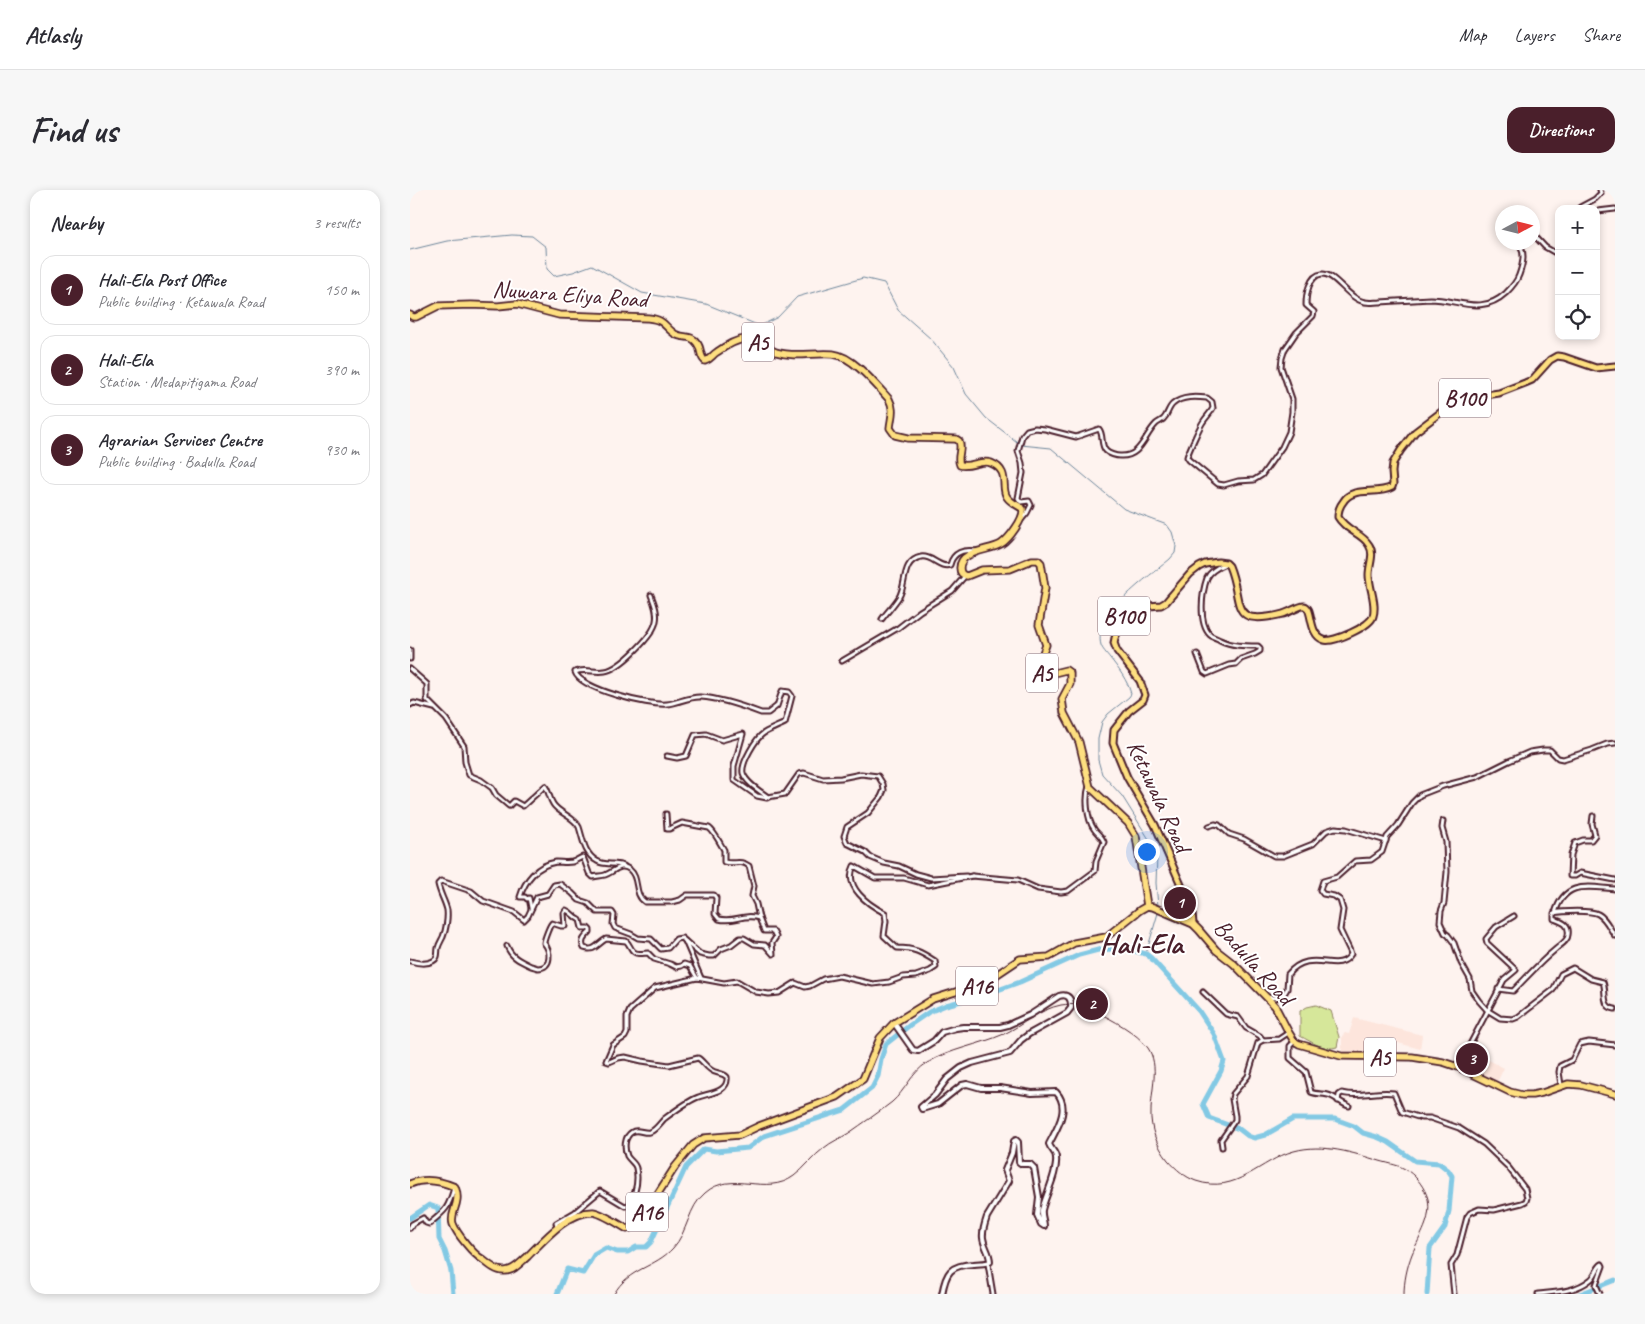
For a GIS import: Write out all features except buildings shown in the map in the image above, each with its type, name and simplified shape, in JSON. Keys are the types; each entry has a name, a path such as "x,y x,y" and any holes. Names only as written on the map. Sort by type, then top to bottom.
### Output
{"highway":[{"name":"Nuwara Eliya Road","path":"410,315 416,317 438,306 471,304 498,306 517,304 559,315 659,320 677,335 693,338 698,344 705,361 709,360 719,351 747,339 754,340 779,353 834,354 840,356 851,362 889,399 892,406 890,428 893,434 908,438 951,438 958,440 961,446 958,459 960,465 990,462 997,467 1005,477 1006,495 1022,510 1021,519"},
{"path":"965,576 960,571 962,563 977,551 993,548 1003,543 1021,519"},
{"name":"A5","path":"965,576 982,570 1010,569 1032,560 1038,560 1041,563 1045,588 1039,625 1046,645 1038,666 1040,671 1046,675 1066,670 1070,673 1071,682 1063,696 1062,708 1079,742 1089,786"},
{"path":"1089,786 1128,824 1136,836 1150,906"},
{"name":"Badulla Road","path":"1150,906 1193,924 1216,950 1234,964 1275,1006 1294,1041 1341,1056 1412,1057 1443,1062 1458,1067 1510,1092 1522,1094 1542,1093 1568,1084 1581,1085 1615,1094"},
{"name":"A16","path":"454,1187 458,1194 452,1218 453,1224 472,1253 500,1271 508,1272 517,1266 562,1223 580,1215 594,1212 627,1229 637,1226 675,1167 693,1145 704,1138 740,1135 837,1097 863,1078 880,1038 933,999 984,983 1020,960 1049,957 1074,942 1106,937 1140,910 1150,906"},
{"path":"410,1184 432,1181 442,1182 454,1187"}],"main road":[{"name":"B100","path":"1226,563 1232,573 1240,609 1246,615 1262,618 1291,612 1305,606 1310,613 1315,633 1324,640 1330,641 1364,627 1373,618 1374,611 1369,575 1372,551 1365,539 1344,526 1338,517 1340,506 1345,498 1354,492 1378,492 1392,487 1393,463 1400,450 1415,432 1458,400 1499,392 1532,380 1556,356 1596,368 1615,366"},
{"name":"Ketawala Road","path":"1193,924 1192,912 1155,825 1127,777 1113,743 1114,730 1129,711 1143,700 1144,695 1140,681 1117,651 1115,638 1123,618 1131,610 1142,606 1164,604 1190,574 1199,567 1218,562 1226,563"}],"street":[{"path":"1584,205 1595,199 1601,193 1600,190"},
{"path":"1600,211 1615,209"},
{"path":"1540,242 1544,247 1555,253"},
{"path":"1021,519 1031,505 1029,501 1021,502 1018,498 1023,473 1018,448 1022,436 1027,430 1035,428 1076,437 1099,429 1102,434 1103,447 1106,451 1118,456 1129,456 1145,441 1156,424 1164,419 1174,403 1190,397 1207,398 1212,402 1213,408 1188,450 1187,457 1218,484 1224,485 1238,481 1254,480 1269,467 1289,432 1292,399 1281,367 1282,358 1285,348 1296,332 1313,316 1314,312 1306,305 1306,301 1309,286 1315,276 1320,274 1331,275 1346,292 1364,302 1430,299 1474,306 1482,305 1500,299 1510,289 1518,277 1523,260 1523,250"},
{"path":"882,619 900,596 907,567 915,560 921,557 928,558 947,567 950,566 951,558 957,553 967,549 977,551"},
{"path":"1197,654 1204,672 1207,674 1236,664 1241,659 1260,651 1258,646 1226,644 1210,635 1202,622 1203,598 1208,577 1214,569 1226,563"},
{"path":"842,661 898,628 920,610 952,591 965,576"},
{"path":"651,595 656,608 656,623 634,653 612,669 598,671 580,670 574,673 582,681 602,691 638,701 665,705 698,697 712,698 761,713 768,713 777,706 782,691 789,692 792,696 786,723 764,733 756,740 743,764 743,773 748,780 768,796"},
{"path":"410,650 410,659"},
{"path":"410,669 427,684 427,700 446,719 464,746 465,762 469,775 481,780 492,788 496,796 509,806 514,802 523,806 544,786 548,790 553,805 578,825 582,840 591,856 598,862 618,863 633,872 637,890 645,902 672,902 680,900 685,896 712,894 716,898 715,914 718,919 731,920 748,915 759,918"},
{"path":"410,705 414,703 435,708"},
{"path":"666,756 677,758 686,756 695,735 706,734 722,740 742,734 734,766 734,780 757,796 767,798 768,796 785,794 800,774 804,772 823,779 861,774 878,776 884,790 881,797 868,814 847,827 844,836 847,843 884,863 931,878 972,876 1018,880 1038,889 1061,892 1068,891 1095,871 1096,861 1104,842 1103,837 1094,830 1089,818 1087,800 1089,786"},
{"path":"1266,997 1276,998 1284,994 1287,989 1288,974 1298,965 1310,960 1334,964 1342,962 1349,957 1350,951 1340,930 1343,910 1340,900 1334,896 1323,894 1320,890 1323,881 1340,876 1354,861 1367,861 1375,858 1382,852 1386,841 1412,803 1420,795 1427,791 1477,777 1530,752 1550,750 1558,758 1563,759 1606,744 1615,743"},
{"path":"410,961 423,964 436,960 438,955 438,946 444,935 447,918 447,909 438,884 441,881 471,891 483,901 514,912 524,920 537,897 548,894 554,885 560,884 579,900 588,903 597,912 612,912 614,915 613,924 619,930 638,938 651,939 661,949 668,948 676,939 682,938 700,954 714,956 721,949 731,945 740,938 744,938 754,944 765,944 773,954 772,943 776,935 773,931 764,931 752,896 754,886 748,866 740,861 724,862 724,850 709,828 682,823 669,829 667,828 666,814"},
{"path":"1593,816 1592,824 1595,835 1591,840 1583,840 1575,844 1571,855 1570,876 1580,873 1615,880"},
{"path":"1443,821 1442,828 1446,842 1447,872 1440,922 1454,944 1461,964 1470,979 1472,991 1487,1010 1500,1018 1518,1017 1553,990 1561,974 1573,968 1591,979 1603,982 1606,1005 1615,1009"},
{"path":"1209,826 1219,825 1229,834 1244,839 1274,856 1282,856 1313,844 1326,831 1335,828 1346,829 1386,841"},
{"path":"531,908 529,898 520,897 520,894 530,877 548,864 574,862 583,857 589,873 593,877 606,874 614,869 626,868"},
{"path":"557,1228 556,1223 575,1212 600,1191 625,1206 629,1205 637,1187 636,1167 628,1157 625,1147 625,1142 632,1132 636,1130 644,1133 652,1132 665,1119 695,1098 725,1087 728,1080 723,1073 714,1072 709,1069 698,1058 669,1065 626,1057 609,1062 606,1060 613,1045 625,1037 626,1016 635,1004 655,988 699,978 724,984 737,982 756,992 769,994 779,993 795,983 805,987 823,979 839,976 873,984 916,976 930,971 936,967 935,961 919,951 909,948 896,948 884,936 885,913 868,903 858,891 852,877 852,868 854,866 876,878 904,878 928,885 972,876"},
{"path":"1498,989 1513,991 1544,959 1566,941 1568,937 1567,927 1565,923 1554,919 1554,914 1558,902 1573,888 1591,886 1615,889"},
{"path":"507,946 509,952 518,960 536,968 544,966 547,964 549,957 548,949 544,943 549,926 552,923 565,926 564,913 566,910 580,920 582,928 590,930 583,940 582,945 584,948 589,950 595,949 606,940 626,941 636,953 648,953 654,960 676,967 684,964 690,966 699,978"},
{"path":"1554,914 1589,912 1598,914 1608,924 1615,936"},
{"path":"1458,1067 1498,989 1516,968 1496,951 1486,939 1496,927 1514,916"},
{"path":"685,941 699,978"},
{"path":"1202,992 1226,1014 1238,1017 1246,1028 1260,1036 1263,1040"},
{"path":"896,1026 913,1050 918,1051 934,1041 942,1032 963,1027 1000,1027 1030,1015 1063,994 1071,1000 1071,1008 1067,1013 1029,1034 1010,1053 972,1062 961,1068 947,1079 921,1107 922,1109 938,1104 962,1085 967,1084 981,1088 1000,1088 1032,1093 1052,1091 1058,1094 1061,1099 1062,1118 1049,1144 1057,1160 1042,1211 1044,1226 1037,1215 1039,1197 1034,1168 1030,1164 1022,1164 1020,1162 1018,1142 1016,1140 1014,1141 1012,1153 1005,1170 1009,1181 987,1217 983,1239 990,1254 990,1262 988,1264 993,1294"},
{"path":"1222,1147 1221,1140 1235,1116 1233,1094 1248,1076 1258,1043 1263,1040 1279,1039 1289,1033"},
{"path":"1294,1041 1290,1046 1290,1058 1306,1072 1311,1092 1329,1095 1349,1106"},
{"path":"1561,1085 1560,1066 1572,1060 1580,1044 1588,1042 1615,1045"},
{"path":"1338,1101 1339,1095 1342,1093 1362,1095 1385,1092 1394,1093 1402,1112 1421,1118 1430,1118 1459,1128 1484,1144 1508,1166 1525,1189 1527,1198 1522,1203 1494,1210 1479,1209 1470,1212 1451,1265 1454,1294"},
{"path":"410,1228 412,1224 422,1218 426,1223 430,1224 445,1212 450,1203 454,1187"},
{"path":"942,1294 945,1278 955,1267 988,1264"},
{"path":"1538,1294 1568,1291 1589,1281 1599,1266 1603,1264 1596,1285 1599,1293"}],"shaded area":[{"path":"1354,1018 1422,1035 1420,1049 1395,1042 1393,1053 1342,1053 1342,1036 1345,1033 1349,1034"},
{"path":"1489,1060 1504,1068 1497,1082 1482,1074"}],"green space":[{"path":"1316,1005 1331,1011 1339,1037 1337,1047 1323,1047 1300,1036 1300,1011"}],"waterway":[{"path":"410,250 447,241 512,235 532,236 546,247 547,269 554,276 592,265 642,293 706,304 760,326 778,317 797,297 863,278 884,283 898,310 931,339 954,367 966,394 986,418 1021,445 1051,448 1124,509 1167,525 1172,532 1176,546 1175,553 1125,597 1105,621 1101,633 1101,645 1128,684 1131,694 1108,714 1102,722 1098,739 1098,760 1102,774 1122,796 1152,844 1157,856 1156,883 1158,906"},
{"path":"1146,954 1158,913"},
{"path":"557,1294 567,1269 583,1273 594,1255 606,1248 617,1252 628,1252 636,1247 646,1247 651,1242 686,1167 704,1149 716,1151 748,1148 764,1136 844,1110 872,1088 878,1076 886,1044 929,1012 1020,982 1079,955 1102,949 1131,950 1146,954 1199,1011 1214,1034 1224,1061 1221,1071 1203,1104 1209,1118 1239,1129 1254,1138 1265,1135 1293,1119 1335,1119 1354,1126 1363,1133 1388,1142 1415,1161 1439,1163 1448,1170 1452,1176 1449,1211 1445,1227 1430,1248 1427,1294"},
{"path":"410,1218 429,1205 438,1208 439,1239 451,1271 453,1294"},
{"path":"1580,1294 1615,1280"}],"railway":[{"path":"614,1294 620,1285 634,1273 666,1255 673,1248 682,1235 691,1212 699,1199 715,1186 726,1183 772,1184 783,1182 798,1173 827,1146 849,1133 892,1102 917,1071 927,1063 945,1054 1004,1034 1053,1007 1070,1004 1079,1005 1109,1018 1131,1032 1148,1048 1154,1063 1151,1118 1155,1137 1174,1167 1196,1181 1211,1184 1236,1180 1282,1155 1316,1148 1338,1150 1359,1155 1398,1166 1411,1173 1425,1191 1429,1207 1425,1227 1409,1264 1404,1294"}],"place":[{"name":"Hali-Ela Post Office","path":"1180,903"},
{"name":"Hali-Ela","path":"1092,1004"},
{"name":"Agrarian Services Centre","path":"1472,1059"}],"district":[{"name":"Hali-Ela","path":"1141,943"}]}
